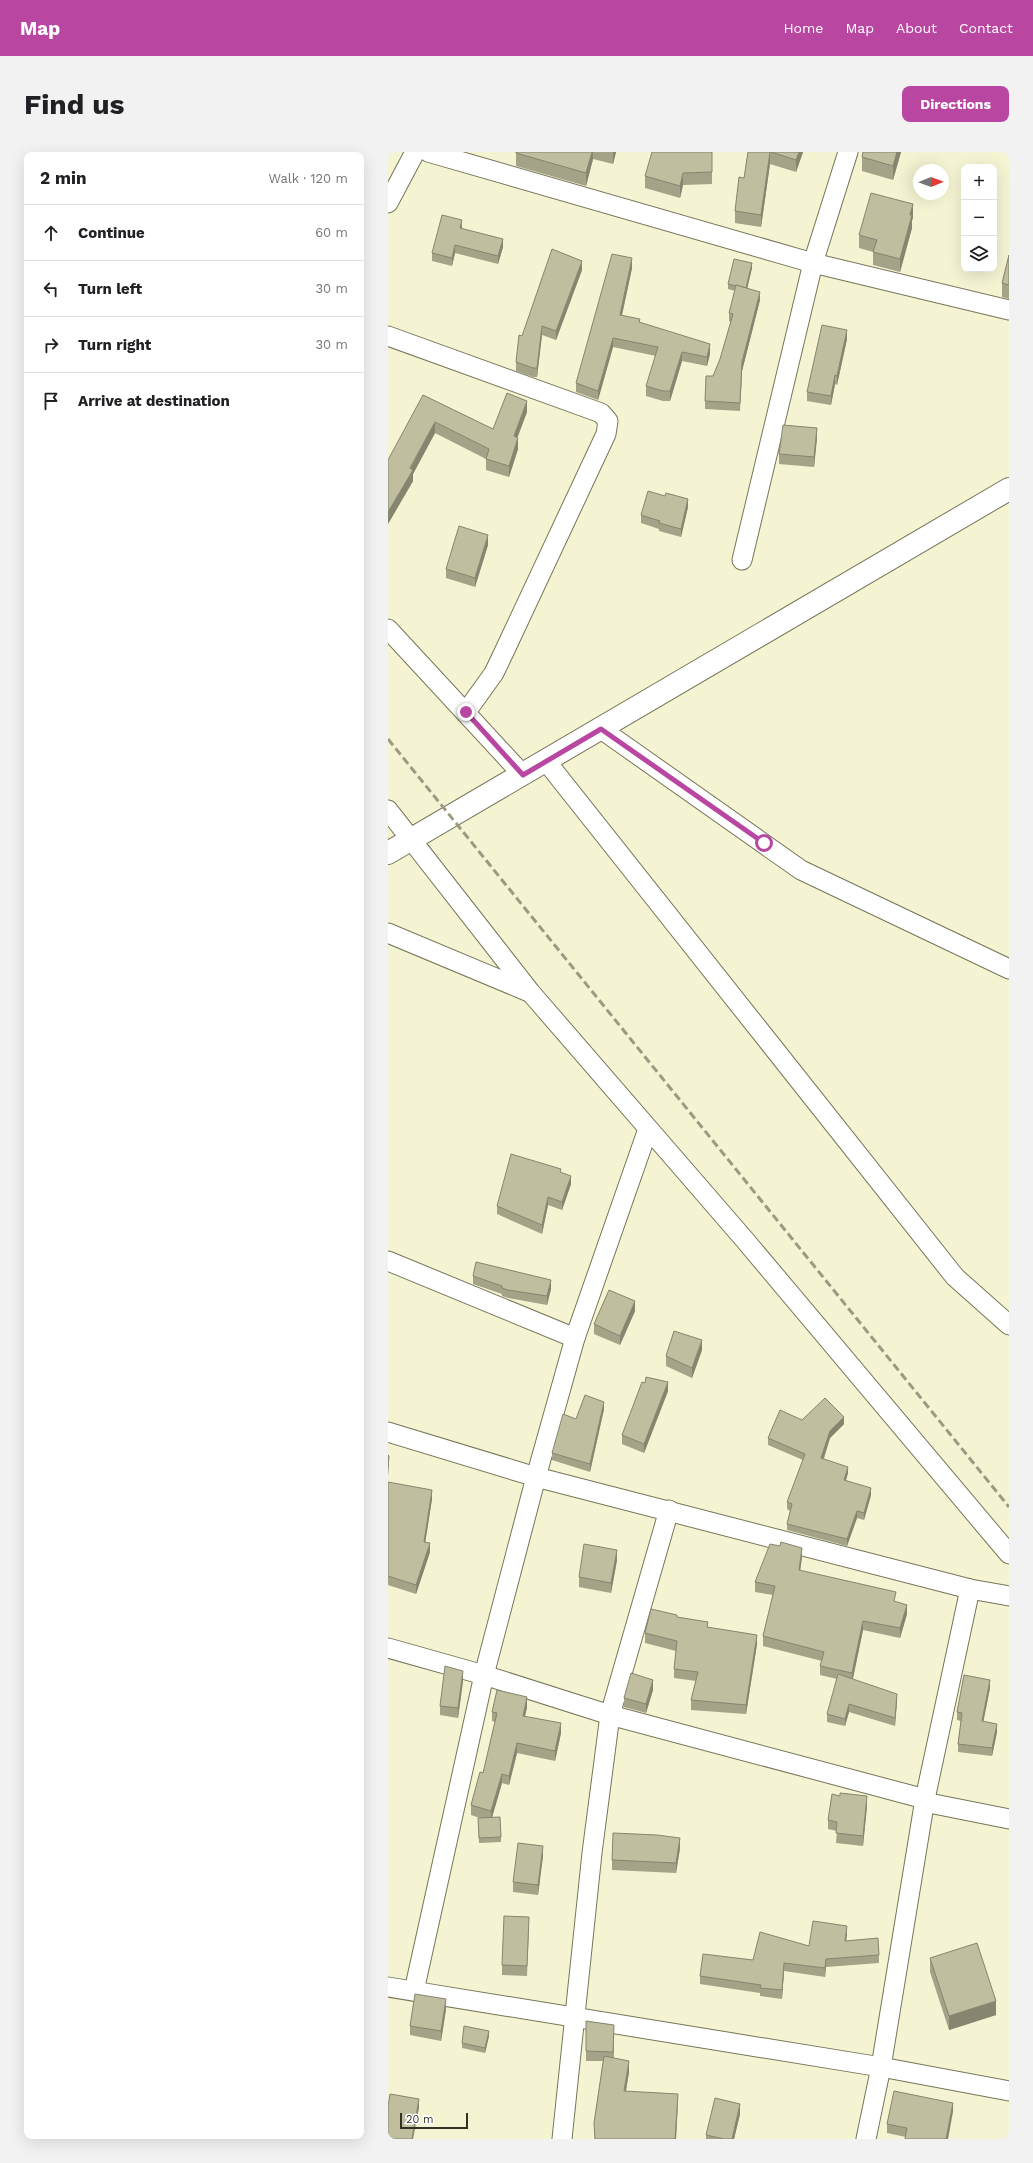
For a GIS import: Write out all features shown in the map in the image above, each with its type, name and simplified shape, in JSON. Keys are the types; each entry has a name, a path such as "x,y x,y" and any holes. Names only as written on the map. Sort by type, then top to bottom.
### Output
{"main road":[{"path":"388,853 1009,489"}],"street":[{"path":"388,203 415,152"},
{"path":"428,152 813,263 1009,310"},
{"path":"742,560 813,263 848,152"},
{"path":"388,336 601,413 608,422 606,434 494,673 466,712"},
{"path":"388,629 523,775"},
{"path":"601,729 801,870 1009,969"},
{"path":"546,761 955,1277 1009,1325"},
{"path":"388,810 530,993 648,1129 1009,1554"},
{"path":"388,932 530,993"},
{"path":"414,1991 484,1674 536,1477 575,1338 648,1129"},
{"path":"388,1261 575,1338"},
{"path":"388,1432 536,1477 669,1510 970,1589 1009,1596"},
{"path":"562,2139 592,1853 610,1715 669,1510"},
{"path":"866,2139 881,2067 924,1801 970,1589"},
{"path":"388,1648 484,1674 610,1715 924,1801 1009,1819"},
{"path":"388,1987 881,2067 1009,2091"}],"building":[{"path":"516,152 592,152 586,173"},
{"path":"652,152 712,152 712,172 683,173 680,186 645,176"},
{"path":"748,152 770,152 761,215 735,211 739,177 744,178"},
{"path":"771,152 799,152 796,160"},
{"path":"863,152 897,152 893,166 862,157"},
{"path":"871,193 913,204 910,215 912,215 900,259 873,252 877,240 859,235"},
{"path":"442,215 462,220 460,228 503,239 498,256 455,245 452,258 432,253"},
{"path":"552,249 582,261 556,331 542,326 537,368 533,368 516,362 519,335 522,336"},
{"path":"612,254 632,258 620,315 640,319 639,322 710,344 707,357 682,352 670,391 663,391 646,386 658,347 613,338 598,391 576,383"},
{"path":"1009,255 1009,285 1002,283"},
{"path":"734,259 752,263 746,288 728,284"},
{"path":"736,285 760,292 742,362 740,403 705,401 706,376 713,376 720,359 733,314 729,313"},
{"path":"822,325 847,330 831,396 807,392"},
{"path":"507,393 527,401 514,436 518,438 509,466 486,459 489,449 435,422 410,468 413,470 388,512 388,460 423,395 493,429"},
{"path":"783,425 817,428 814,457 779,454"},
{"path":"648,491 665,496 666,493 688,499 681,529 659,523 660,521 641,515"},
{"path":"459,526 488,535 475,578 446,569"},
{"path":"511,1154 561,1169 560,1172 571,1176 562,1202 548,1197 542,1225 497,1206"},
{"path":"476,1262 551,1280 547,1296 508,1290 502,1288 502,1286 473,1276"},
{"path":"609,1290 635,1301 620,1336 594,1324"},
{"path":"674,1331 702,1340 692,1368 666,1356"},
{"path":"646,1377 668,1382 644,1444 622,1435 642,1382 645,1383"},
{"path":"585,1395 604,1402 590,1464 552,1453 563,1414 576,1419"},
{"path":"825,1398 844,1417 830,1431 821,1458 848,1467 844,1480 871,1488 864,1513 857,1511 847,1539 787,1524 792,1504 787,1502 805,1454 768,1438 780,1410 802,1420"},
{"path":"388,1482 432,1490 424,1542 430,1543 416,1585 388,1576"},
{"path":"781,1542 802,1548 799,1570 896,1592 894,1601 907,1605 900,1628 863,1621 852,1673 820,1666 824,1652 763,1636 775,1586 755,1582 770,1544 780,1546"},
{"path":"584,1544 617,1550 611,1583 579,1577"},
{"path":"651,1609 677,1615 677,1617 708,1622 707,1627 757,1635 746,1705 691,1700 698,1672 674,1669 677,1641 645,1633"},
{"path":"445,1666 463,1671 458,1708 440,1706"},
{"path":"631,1673 653,1680 646,1704 624,1698"},
{"path":"838,1674 897,1694 895,1718 849,1704 845,1719 827,1714"},
{"path":"964,1675 990,1680 982,1721 997,1724 992,1748 958,1744 962,1713 957,1712"},
{"path":"497,1690 527,1697 523,1716 561,1723 555,1751 517,1743 509,1776 502,1774 491,1811 471,1805 480,1772 483,1773 497,1713 492,1712"},
{"path":"840,1793 867,1796 863,1836 836,1833 837,1822 828,1820 832,1794 840,1796"},
{"path":"500,1817 501,1837 479,1838 478,1818"},
{"path":"613,1833 657,1835 680,1838 676,1863 612,1860"},
{"path":"518,1843 543,1846 538,1885 513,1882"},
{"path":"504,1916 529,1917 527,1966 502,1965"},
{"path":"813,1921 847,1926 845,1941 878,1938 879,1955 826,1959 825,1968 784,1963 782,1990 760,1988 761,1985 700,1976 703,1954 753,1960 760,1932 809,1946"},
{"path":"977,1943 996,2001 949,2016 930,1958"},
{"path":"415,1994 446,1999 441,2031 410,2026"},
{"path":"586,2021 614,2025 613,2052 586,2051"},
{"path":"464,2026 489,2031 485,2048 462,2043"},
{"path":"604,2056 629,2061 624,2091 678,2094 675,2139 595,2139 594,2123"},
{"path":"894,2091 953,2103 946,2139 905,2139 907,2128 887,2124"},
{"path":"390,2094 419,2099 412,2139 388,2139 388,2106"},
{"path":"715,2098 740,2104 732,2139 724,2139 706,2135"}],"railway":[{"path":"388,739 1009,1507"}],"route":[{"path":"466,712 523,775 601,729 764,843"}]}
